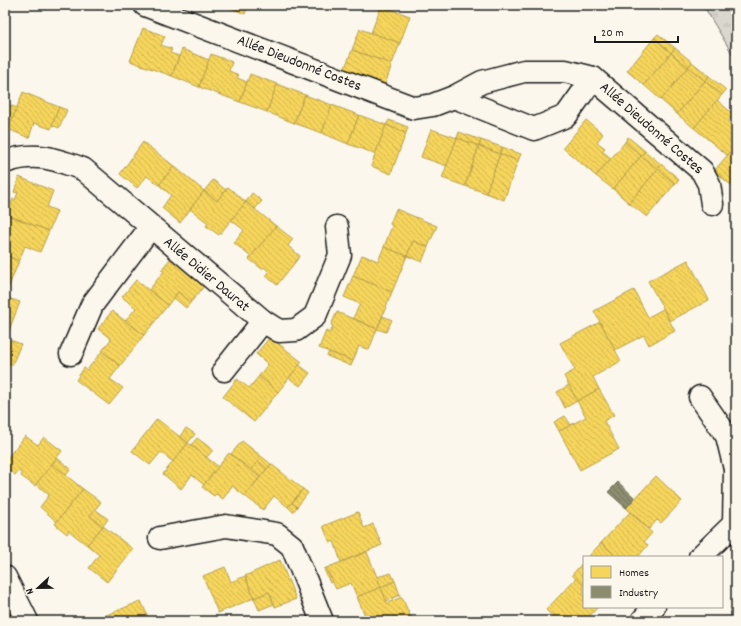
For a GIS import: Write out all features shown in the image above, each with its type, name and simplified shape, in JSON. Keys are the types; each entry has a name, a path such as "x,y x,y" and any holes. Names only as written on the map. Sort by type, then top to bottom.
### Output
{"street":[{"name":"Allée Dieudonné Costes","path":"145,5 414,108 433,105 454,97 482,82 524,71 565,71 593,78 702,171 709,184 712,204"},
{"name":"Allée Dieudonné Costes","path":"454,97 534,129 566,116 593,78"},
{"name":"Allée Didier Daurat","path":"5,162 18,157 50,157 83,169 150,228 263,322 279,331 296,330 314,316 340,254 337,227"},
{"name":"Allée Didier Daurat","path":"71,354 92,305 150,228"},
{"name":"Allée Didier Daurat","path":"224,370 263,322"},
{"path":"700,397 727,436 735,469 734,524 701,556"},
{"path":"160,538 226,526 277,534 292,546 322,621"},
{"path":"5,577 27,621"},
{"path":"642,621 653,608"}],"green space":[{"path":"703,5 736,5 736,60"}],"building: Homes":[{"path":"224,5 248,5 245,14"},
{"path":"381,6 410,16 400,43 371,33"},
{"path":"143,28 165,36 161,45 172,49 170,53 179,56 172,76 130,61"},
{"path":"360,29 400,43 392,64 352,50"},
{"path":"658,34 675,48 671,53 654,38"},
{"path":"654,38 671,53 644,85 627,71"},
{"path":"675,48 692,62 688,67 671,53"},
{"path":"182,49 209,60 199,87 172,76"},
{"path":"352,50 392,64 385,85 344,70"},
{"path":"671,53 688,67 661,100 644,85"},
{"path":"211,54 232,62 229,71 239,75 237,78 247,82 240,102 199,87"},
{"path":"692,62 709,76 705,81 688,67"},
{"path":"688,67 705,81 677,114 661,100"},
{"path":"250,74 277,84 267,112 240,102"},
{"path":"709,76 726,90 722,95 705,81"},
{"path":"705,81 722,95 694,128 677,114"},
{"path":"277,84 305,95 294,123 267,112"},
{"path":"23,92 59,107 51,129 34,123 29,138 8,129"},
{"path":"305,95 332,105 322,133 294,123"},
{"path":"717,100 734,115 728,122 736,129 733,132 736,134 736,145 727,155 694,128"},
{"path":"5,103 17,108 8,129 5,128"},
{"path":"332,105 359,115 348,144 322,133"},
{"path":"59,107 67,110 59,128 52,125"},
{"path":"359,115 386,125 376,154 348,144"},
{"path":"389,120 408,127 406,133 386,125"},
{"path":"586,120 603,134 597,142 605,148 602,151 611,158 596,176 563,148"},
{"path":"386,125 406,133 391,174 371,166"},
{"path":"431,129 457,138 447,166 421,157"},
{"path":"459,132 481,140 479,146 457,138"},
{"path":"628,137 645,151 641,156 625,142"},
{"path":"457,138 479,146 465,186 442,178"},
{"path":"481,140 502,147 500,154 479,146"},
{"path":"143,142 174,166 159,185 147,176 137,188 120,174"},
{"path":"625,142 641,156 613,189 596,176"},
{"path":"736,145 736,179 731,185 714,171"},
{"path":"479,146 500,154 486,193 465,186"},
{"path":"502,147 521,154 518,161 500,154"},
{"path":"645,151 662,165 658,169 641,156"},
{"path":"500,154 518,161 504,200 486,193"},
{"path":"641,156 658,169 629,203 613,189"},
{"path":"662,165 679,179 675,184 658,169"},
{"path":"174,166 204,191 180,223 162,208 171,195 159,185"},
{"path":"658,169 675,184 647,217 629,203"},
{"path":"19,177 53,191 47,207 57,211 49,231 7,215 13,199 15,200 18,193 14,192"},
{"path":"213,180 226,190 217,201 204,191"},
{"path":"228,187 246,202 219,235 206,226 208,223 190,209 204,191 217,201"},
{"path":"252,193 262,201 255,209 246,202"},
{"path":"246,202 276,226 251,257 234,243 244,230 231,220"},
{"path":"396,209 437,226 428,247 413,241 407,256 384,247 392,226 390,224"},
{"path":"7,215 49,231 40,252 25,246 19,261 5,255 5,221"},
{"path":"276,226 293,239 288,246 300,256 277,285 266,276 269,272 264,267 262,269 249,259"},
{"path":"413,241 428,247 422,262 407,256"},
{"path":"384,247 407,256 392,292 353,276 362,255 378,261"},
{"path":"5,255 19,261 5,296"},
{"path":"171,258 205,285 191,302 178,292 168,305 149,290 164,271 161,270"},
{"path":"688,260 709,300 670,321 648,281"},
{"path":"353,276 392,292 377,329 353,318 360,304 344,297"},
{"path":"136,280 168,305 144,335 125,321 136,308 122,297"},
{"path":"634,290 648,317 663,309 675,331 649,345 644,335 615,350 594,311"},
{"path":"178,292 191,302 186,308 174,298"},
{"path":"5,297 20,302 6,338 5,338"},
{"path":"112,311 144,335 120,366 102,351 111,339 98,329"},
{"path":"337,312 377,329 369,350 359,346 353,361 319,348 326,331 330,333 333,326 331,325"},
{"path":"383,316 392,320 386,332 377,329"},
{"path":"600,322 621,361 593,377 599,389 577,401 564,376 575,370 560,343"},
{"path":"270,337 302,362 278,392 259,376 268,364 256,354"},
{"path":"5,338 21,344 12,365 5,362"},
{"path":"102,351 120,366 110,379 123,388 109,405 76,380 84,368 87,370"},
{"path":"329,352 353,361 351,366 327,356"},
{"path":"299,365 310,373 300,386 289,378"},
{"path":"259,376 278,392 254,422 223,397 237,379 249,388"},
{"path":"569,385 577,401 565,408 557,392"},
{"path":"599,389 614,415 604,421 619,449 580,470 559,431 586,417 577,401"},
{"path":"565,416 571,425 559,431 554,422"},
{"path":"157,419 188,443 173,462 161,452 150,465 132,451"},
{"path":"186,428 195,434 188,443 180,436"},
{"path":"25,436 38,445 44,437 62,451 35,486 21,476 22,474 18,471 15,475 5,467 5,461"},
{"path":"197,438 213,450 206,458 191,445"},
{"path":"242,441 271,464 267,469 258,461 251,470 231,454"},
{"path":"188,443 219,467 204,485 192,475 181,489 163,474"},
{"path":"229,453 260,477 245,496 232,486 223,499 216,494 214,496 202,487"},
{"path":"57,458 71,469 66,475 52,464"},
{"path":"258,461 267,469 260,477 251,470"},
{"path":"52,464 83,489 57,522 40,507 49,495 36,484"},
{"path":"271,464 303,489 288,507 274,496 263,510 245,496"},
{"path":"656,476 682,501 661,523 657,520 649,529 626,508"},
{"path":"83,489 101,502 90,516 103,526 87,545 69,531 67,534 55,524"},
{"path":"303,489 308,493 297,507 292,503"},
{"path":"292,503 297,507 293,512 288,507"},
{"path":"95,509 108,519 103,526 90,516"},
{"path":"358,512 364,528 373,524 382,545 341,562 334,541 330,543 323,526"},
{"path":"630,512 652,533 644,542 648,545 639,556 616,556 601,543"},
{"path":"103,526 133,549 107,582 89,568 99,555 87,545"},
{"path":"601,543 616,556 589,556"},
{"path":"367,552 381,587 357,597 351,583 336,589 326,568"},
{"path":"280,560 296,599 275,607 269,592 254,598 245,576"},
{"path":"583,562 583,585 572,575"},
{"path":"225,567 231,582 245,576 254,598 218,613 203,576"},
{"path":"326,568 332,582 330,583 324,569"},
{"path":"391,573 395,581 381,587 377,577"},
{"path":"576,578 583,585 583,608 597,608 585,621 558,621 546,610"},
{"path":"395,581 400,595 386,601 381,587"},
{"path":"381,587 387,603 402,597 411,618 402,621 365,621 364,619 366,618 357,597"},
{"path":"269,592 274,604 259,610 254,598"},
{"path":"141,601 150,621 106,621 104,616"}],"building: Industry":[{"path":"618,482 635,498 626,508 608,492"}]}
